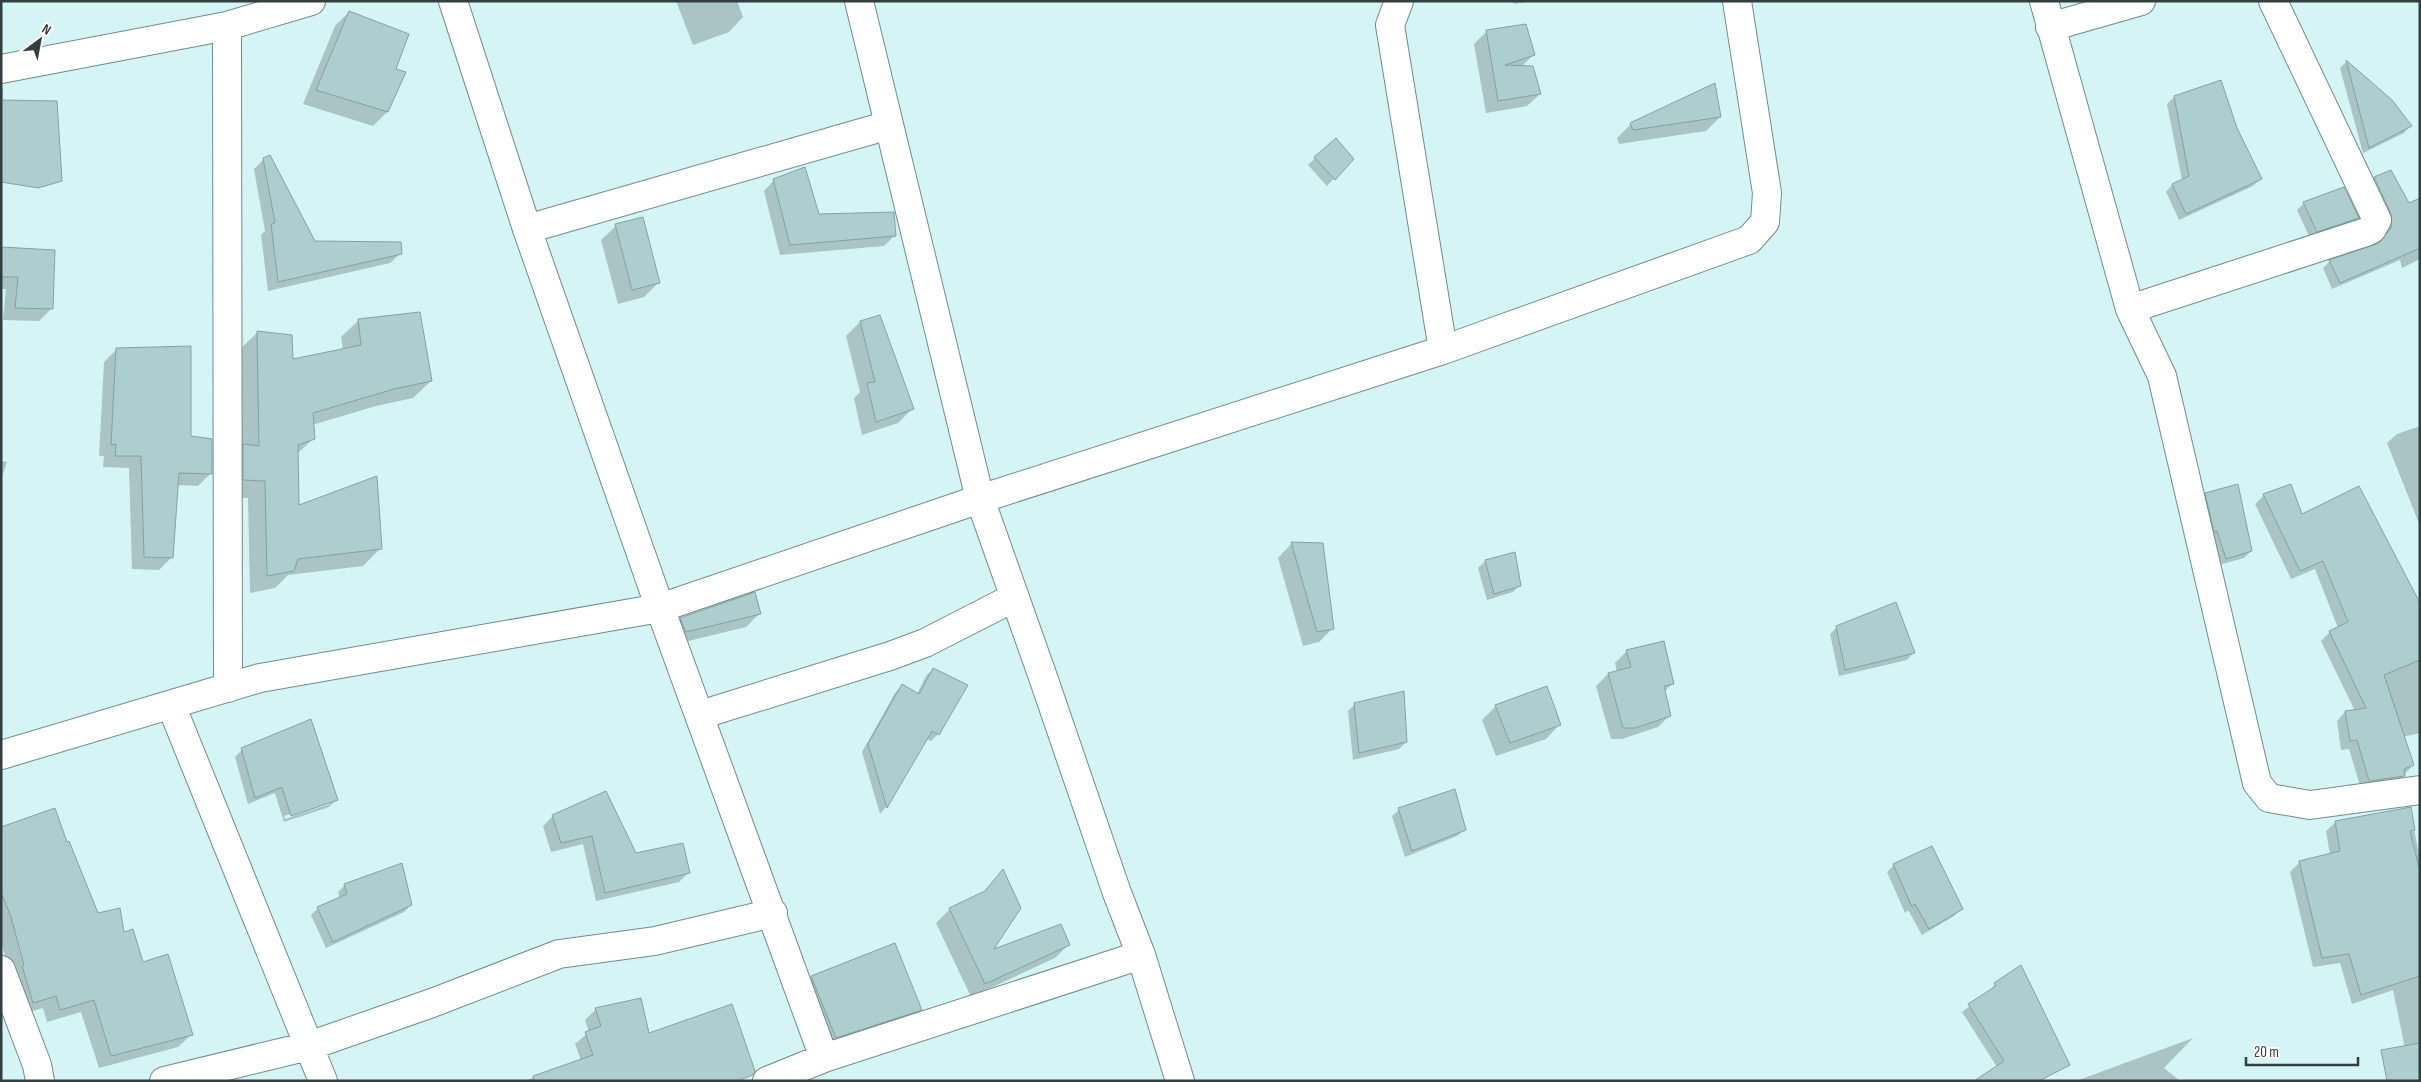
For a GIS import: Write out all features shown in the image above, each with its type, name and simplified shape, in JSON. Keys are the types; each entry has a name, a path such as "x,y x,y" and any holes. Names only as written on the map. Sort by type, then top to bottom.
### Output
{"street":[{"path":"1,69 227,26 311,1"},
{"path":"453,1 527,229 660,608 773,913 824,1058"},
{"path":"859,1 980,499 1117,892 1141,955 1180,1081"},
{"path":"1399,1 1390,25 1443,350"},
{"path":"1,755 228,688 293,672 660,608 980,499 1443,350 1749,240 1765,222 1767,193 1737,1"},
{"path":"2141,1 2047,14 2130,309 2162,376 2257,783 2269,798 2310,805 2420,790"},
{"path":"2130,309 2366,232 2375,226 2377,220 2273,1"},
{"path":"227,26 228,688"},
{"path":"527,229 889,125"},
{"path":"700,715 848,671 925,643 1015,597"},
{"path":"171,705 323,1081"},
{"path":"164,1081 309,1046 432,1003 559,954 655,941 773,913"},
{"path":"767,1081 824,1058 1141,955"},
{"path":"1,970 37,1065 40,1081"}],"building":[{"path":"349,11 409,34 396,69 406,72 388,112 316,90"},
{"path":"1526,24 1535,55 1505,65 1533,66 1541,94 1498,101 1486,30"},
{"path":"2346,60 2392,100 2412,126 2369,148"},
{"path":"2221,80 2237,128 2262,179 2186,214 2172,184 2189,176 2174,96"},
{"path":"1715,83 1721,117 1633,130 1630,123"},
{"path":"1,100 57,101 62,181 38,188 1,182"},
{"path":"1336,138 1354,159 1335,180 1314,157"},
{"path":"270,155 315,241 401,242 402,254 278,282 271,224 275,223 263,158"},
{"path":"805,167 819,214 894,212 896,236 790,245 773,179"},
{"path":"2391,170 2409,203 2420,198 2420,248 2340,283 2329,260 2379,243 2391,228 2391,214 2374,177"},
{"path":"2344,187 2359,218 2317,232 2303,202"},
{"path":"643,217 660,283 632,290 615,224"},
{"path":"1,247 55,250 53,309 15,308 18,277 1,277"},
{"path":"420,312 432,381 394,389 313,413 315,439 298,445 299,505 377,476 382,549 298,559 294,571 267,576 265,481 243,480 243,444 259,446 257,331 292,335 293,359 361,345 358,319"},
{"path":"880,315 914,409 876,422 867,383 875,382 860,321"},
{"path":"191,346 191,436 212,439 212,474 179,473 173,558 144,557 141,456 115,456 116,444 111,445 116,348"},
{"path":"2238,484 2252,551 2226,559 2217,531 2214,532 2205,493"},
{"path":"2291,484 2302,514 2359,486 2420,603 2420,660 2384,675 2414,765 2404,769 2405,776 2369,781 2357,740 2350,741 2345,711 2366,708 2329,631 2348,622 2323,561 2300,571 2263,494"},
{"path":"1291,542 1323,543 1334,629 1317,632"},
{"path":"1515,552 1521,586 1494,594 1485,560"},
{"path":"755,592 761,614 686,632 680,618"},
{"path":"1896,602 1915,653 1845,670 1836,626"},
{"path":"1664,641 1674,684 1664,686 1671,716 1635,728 1623,728 1608,673 1631,667 1626,650"},
{"path":"933,668 968,685 939,735 932,731 887,808 868,744 902,684 919,694"},
{"path":"1547,686 1561,725 1510,743 1495,705"},
{"path":"1404,691 1407,742 1359,753 1354,703"},
{"path":"311,719 338,800 291,816 282,787 255,798 241,748"},
{"path":"1455,789 1466,830 1412,851 1398,808"},
{"path":"606,791 636,853 683,843 690,873 605,893 592,836 561,843 552,815"},
{"path":"2411,807 2415,830 2410,831 2420,872 2420,976 2361,995 2349,954 2322,958 2299,861 2340,851 2335,821"},
{"path":"55,808 67,842 69,841 98,913 120,908 124,932 133,929 143,962 168,954 193,1035 111,1056 94,1000 60,1010 56,996 33,1003 11,917 1,892 1,827"},
{"path":"1932,846 1963,909 1929,929 1915,904 1912,907 1893,864"},
{"path":"402,863 412,905 333,942 317,907 347,894 344,884"},
{"path":"1003,869 1021,908 994,949 1061,924 1070,945 985,984 949,908 985,891"},
{"path":"895,943 922,1010 836,1038 811,976"},
{"path":"2021,965 2070,1065 2039,1081 1974,1081 2004,1061 1968,1004 1996,986 1994,983"},
{"path":"641,998 649,1033 732,1004 755,1071 753,1075 737,1081 534,1081 533,1076 593,1055 585,1032 601,1026 595,1008"},
{"path":"2420,1043 2420,1081 2387,1081 2381,1050"}]}
